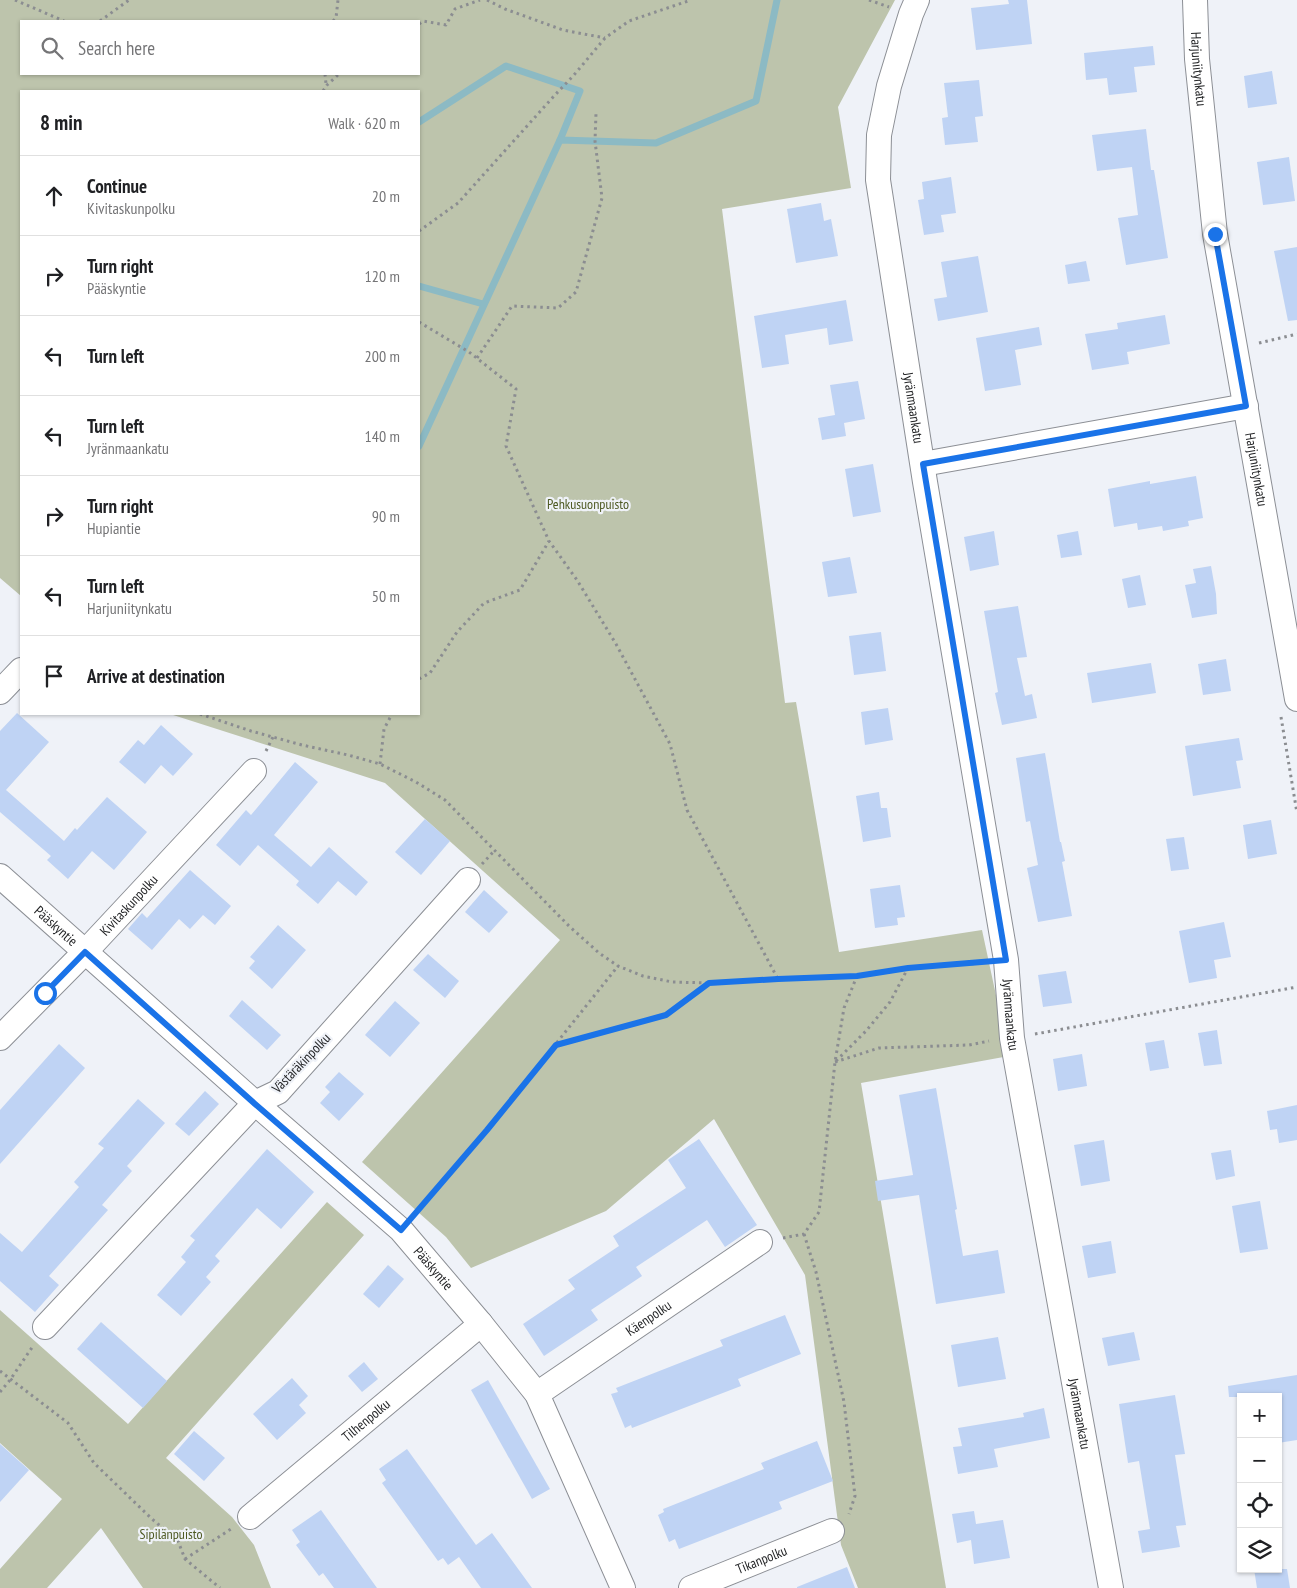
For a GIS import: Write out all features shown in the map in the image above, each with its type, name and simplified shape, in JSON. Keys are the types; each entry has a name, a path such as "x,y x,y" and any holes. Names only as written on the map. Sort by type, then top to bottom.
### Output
{"street":[{"name":"Jyränmaankatu","path":"917,0 911,14 887,96 879,135 878,180 923,464 1006,960 1012,1038 1111,1588"},
{"name":"Harjuniitynkatu","path":"1196,0 1197,59 1215,234 1297,699"},
{"path":"923,464 1246,406"},
{"path":"0,692 20,671"},
{"name":"Kivitaskunpolku","path":"0,1038 85,952 254,771"},
{"name":"Pääskyntie","path":"0,876 255,1104 401,1230 481,1324 537,1394 623,1588"},
{"name":"Västäräkinpolku","path":"45,1327 255,1104 278,1092 468,880"},
{"name":"Käenpolku","path":"537,1394 760,1242"},
{"name":"Tilhenpolku","path":"250,1517 481,1324"},
{"name":"Tikanpolku","path":"691,1588 832,1531"}],"path":[{"path":"15,0 62,20"},
{"path":"101,20 130,0"},
{"path":"334,20 336,18 338,0"},
{"path":"420,23 422,21 446,25 455,9 480,0"},
{"path":"487,0 563,30 604,38"},
{"path":"420,230 458,203 574,75 604,38 630,21 691,0"},
{"path":"325,75 326,85"},
{"path":"324,90 326,85 338,75"},
{"path":"477,358 512,306 558,308 576,292 602,198 595,141 596,113"},
{"path":"420,323 469,352 516,389 506,446 549,540 577,580 616,644 670,744 687,810 778,979"},
{"path":"1235,348 1297,334"},
{"path":"420,678 430,673 457,632 484,603 520,590 549,540"},
{"path":"203,715 273,737 380,764 416,782 445,800 569,926 599,953 618,966 643,976 672,982 709,983 857,976 908,968 1006,960"},
{"path":"380,764 384,729 391,715"},
{"path":"401,1230 487,1130 618,966"},
{"path":"835,1062 866,1031 890,1002 908,968"},
{"path":"760,1242 804,1234 819,1212 835,1062 844,1008 857,976"},
{"path":"556,1045 666,1015 709,983"},
{"path":"835,1062 879,1048 969,1045 1297,987"},
{"path":"804,1234 816,1272 844,1402 855,1496 849,1515 832,1531"},
{"path":"0,1392 45,1327"},
{"path":"0,1371 68,1423 94,1463 152,1519 178,1541 185,1558 220,1588"},
{"path":"185,1558 250,1517"}],"green space":[{"name":"Pehkusuonpuisto","path":"0,0 895,0 838,107 851,188 722,209 785,703 796,702 839,952 982,930 1009,1056 861,1083 946,1588 858,1588 841,1545 805,1275 714,1119 606,1211 471,1268 446,1237 362,1162 560,940 385,783 173,715 420,715 420,90 20,90 20,595 0,578"},
{"name":"Sipilänpuisto","path":"327,1202 364,1235 166,1458 232,1517 254,1545 271,1588 143,1588 101,1528 47,1588 0,1588 0,1569 62,1499 0,1443 0,1310 128,1424"}],"building":[{"path":"1008,0 1027,0 1032,44 976,50 971,8 1009,4"},
{"path":"1153,46 1155,65 1134,67 1137,92 1109,95 1107,78 1086,80 1084,53"},
{"path":"1272,71 1277,104 1248,108 1244,76"},
{"path":"979,80 983,116 975,117 978,142 945,145 942,118 948,117 944,83"},
{"path":"1146,129 1151,170 1154,170 1168,258 1126,265 1118,218 1138,215 1132,167 1097,171 1092,135"},
{"path":"1289,157 1295,201 1263,205 1257,162"},
{"path":"951,177 956,213 941,215 944,232 924,235 918,200 924,199 922,182"},
{"path":"821,203 824,221 831,219 838,256 796,263 787,209"},
{"path":"1297,247 1297,320 1288,321 1274,251"},
{"path":"978,256 988,312 938,321 934,299 947,297 941,262"},
{"path":"1086,261 1090,281 1068,284 1065,265"},
{"path":"846,300 853,341 829,345 827,328 785,335 789,364 762,368 754,316"},
{"path":"1165,315 1170,344 1127,352 1129,364 1092,370 1085,334 1118,329 1117,323"},
{"path":"1039,327 1042,345 1015,350 1021,385 985,391 976,338"},
{"path":"858,381 865,419 844,423 846,436 822,440 818,418 835,415 830,385"},
{"path":"873,464 881,512 853,517 845,469"},
{"path":"1196,476 1203,518 1188,521 1189,526 1163,531 1162,526 1138,530 1137,523 1114,527 1108,489 1150,481 1150,484"},
{"path":"994,531 999,565 970,571 964,537"},
{"path":"1078,531 1082,555 1061,558 1057,535"},
{"path":"850,557 857,593 828,597 822,562"},
{"path":"1211,566 1217,614 1192,618 1185,585 1196,583 1193,569"},
{"path":"1140,575 1146,605 1128,608 1122,579"},
{"path":"1018,606 1027,657 1017,658 1025,696 1032,694 1037,718 1002,725 995,693 998,692 984,611"},
{"path":"881,632 886,671 854,675 849,636"},
{"path":"1226,659 1231,691 1203,695 1198,664"},
{"path":"1151,663 1156,693 1092,703 1087,673"},
{"path":"888,708 893,740 865,745 861,712"},
{"path":"17,713 49,742 6,790 64,841 75,828 77,830 107,797 147,832 114,870 92,851 68,879 47,860 51,856 0,812 0,731"},
{"path":"161,725 193,754 173,776 161,765 145,784 119,762 138,740 144,745"},
{"path":"1239,738 1243,760 1236,761 1241,788 1193,796 1185,746"},
{"path":"1045,753 1065,861 1062,862 1072,916 1038,922 1027,868 1038,865 1030,821 1026,822 1016,758"},
{"path":"295,762 318,782 274,835 311,867 329,847 368,882 356,896 338,881 318,904 296,885 299,881 258,845 240,866 216,845 246,810 251,815"},
{"path":"879,792 881,808 887,808 891,837 863,842 856,796"},
{"path":"425,819 450,841 421,875 395,852"},
{"path":"1271,820 1277,854 1248,859 1243,825"},
{"path":"1184,837 1189,869 1171,871 1166,839"},
{"path":"190,870 231,906 215,925 203,915 190,929 179,919 152,950 128,929 142,913 147,918"},
{"path":"900,885 905,917 897,918 898,925 875,928 870,889"},
{"path":"484,890 508,912 489,933 465,912"},
{"path":"1224,922 1231,957 1214,960 1217,978 1189,983 1179,931"},
{"path":"278,925 306,950 272,989 249,968 255,961 250,957"},
{"path":"428,954 459,981 445,998 413,970"},
{"path":"1066,971 1072,1003 1043,1007 1038,975"},
{"path":"242,1000 281,1035 267,1050 229,1016"},
{"path":"395,1001 420,1023 390,1057 365,1035"},
{"path":"1217,1030 1222,1064 1204,1066 1198,1033"},
{"path":"1164,1040 1169,1068 1150,1071 1145,1043"},
{"path":"59,1044 85,1068 0,1164 0,1110"},
{"path":"1082,1054 1087,1086 1058,1091 1053,1059"},
{"path":"339,1072 364,1094 339,1121 320,1103 330,1092 325,1087"},
{"path":"936,1088 957,1209 955,1210 963,1256 998,1250 1005,1293 936,1304 919,1195 878,1201 875,1181 913,1175 899,1095"},
{"path":"205,1091 219,1104 189,1136 175,1124"},
{"path":"138,1099 165,1123 127,1166 132,1171 102,1205 108,1210 49,1276 59,1285 35,1312 0,1281 0,1233 22,1252 79,1187 74,1182 104,1148 98,1144"},
{"path":"1297,1105 1297,1140 1279,1143 1277,1129 1270,1130 1267,1111"},
{"path":"699,1139 757,1225 725,1247 707,1220 636,1267 642,1276 591,1310 598,1320 544,1356 523,1324 575,1289 568,1280 619,1246 613,1236 686,1188 668,1160"},
{"path":"1104,1140 1110,1181 1081,1186 1074,1145"},
{"path":"267,1149 314,1192 281,1229 257,1208 215,1256 220,1261 206,1277 211,1282 181,1316 157,1295 186,1262 181,1257 195,1240 190,1236"},
{"path":"1231,1150 1235,1176 1216,1180 1211,1153"},
{"path":"1260,1201 1268,1249 1240,1253 1232,1206"},
{"path":"1111,1241 1116,1273 1088,1278 1082,1246"},
{"path":"388,1265 404,1279 379,1308 363,1294"},
{"path":"785,1315 801,1354 738,1379 741,1386 632,1428 631,1425 625,1428 611,1394 618,1392 616,1388 723,1346 720,1340"},
{"path":"101,1322 167,1381 143,1408 77,1349"},
{"path":"1134,1332 1140,1360 1108,1366 1102,1338"},
{"path":"998,1337 1006,1379 958,1387 951,1345"},
{"path":"364,1362 378,1379 362,1392 348,1376"},
{"path":"1297,1375 1297,1440 1282,1442 1282,1393 1237,1393 1237,1397 1229,1397 1228,1386"},
{"path":"292,1378 308,1396 299,1405 306,1413 277,1440 253,1414"},
{"path":"488,1380 550,1489 532,1499 471,1390"},
{"path":"1175,1395 1185,1454 1175,1455 1186,1525 1176,1526 1180,1547 1142,1553 1138,1531 1150,1529 1139,1461 1128,1463 1119,1404"},
{"path":"1044,1408 1050,1438 994,1449 998,1467 958,1474 953,1447 962,1446 958,1428 1024,1417 1023,1413"},
{"path":"194,1431 225,1458 204,1481 174,1454"},
{"path":"817,1441 833,1481 779,1502 782,1509 679,1549 675,1539 669,1542 658,1515 664,1512 663,1509 764,1469 761,1463"},
{"path":"0,1444 29,1470 0,1502"},
{"path":"407,1449 476,1545 492,1533 532,1588 481,1588 459,1557 448,1565 443,1558 438,1561 382,1483 386,1480 379,1469"},
{"path":"321,1510 377,1588 334,1588 323,1573 319,1576 296,1545 300,1542 292,1530"},
{"path":"974,1511 976,1524 1003,1520 1010,1558 974,1564 971,1540 957,1543 952,1514"},
{"path":"847,1567 855,1588 797,1588 797,1587"},
{"path":"1282,1569 1287,1569 1290,1588 1257,1588 1255,1573 1282,1573"}],"waterway":[{"path":"420,444 560,140 656,143 756,101 777,0"},
{"path":"420,121 506,66 580,91 560,140"},
{"path":"420,286 483,304"}],"route":[{"path":"45,993 85,952 255,1104 401,1230 487,1130 556,1045 666,1015 709,983 857,976 908,968 1006,960 923,464 1246,406 1215,234"}]}
